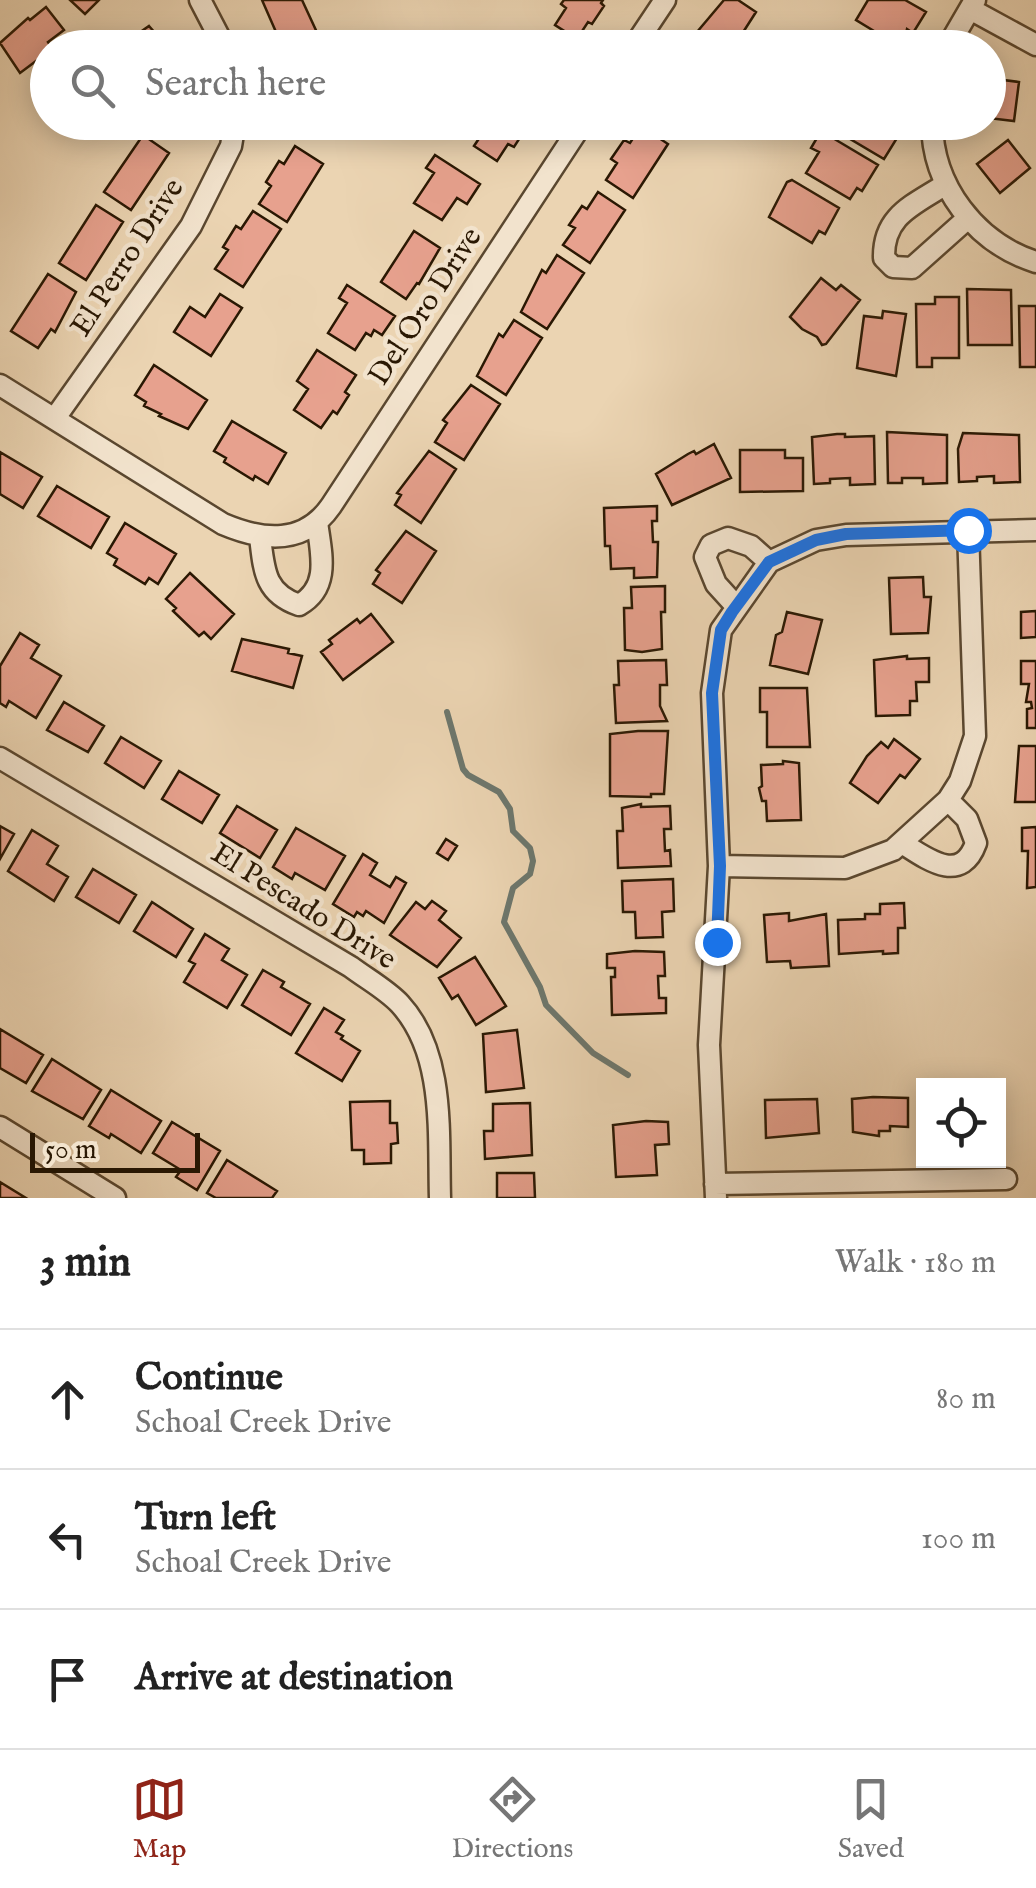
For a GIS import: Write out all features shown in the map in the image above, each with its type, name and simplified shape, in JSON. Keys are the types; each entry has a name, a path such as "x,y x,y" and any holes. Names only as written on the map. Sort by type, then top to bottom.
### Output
{"street":[{"path":"200,0 216,30"},
{"path":"645,30 665,0"},
{"path":"957,30 972,4 1036,44"},
{"name":"El Perro Drive","path":"55,418 191,226 232,140"},
{"name":"Del Oro Drive","path":"317,522 572,140"},
{"path":"933,140 946,184 968,218 996,245 1036,262"},
{"path":"946,184 896,218 886,232 884,258 893,268 912,268 968,218"},
{"path":"0,385 223,524 260,537 288,537 317,522 322,570 318,590 299,605 282,599 266,579 260,537"},
{"path":"720,866 846,868 902,843 948,800 960,781 975,736 968,530"},
{"path":"1006,1179 716,1191 708,1045 720,866 712,693 721,630 769,562 816,540 846,534 1036,530"},
{"path":"736,606 709,571 705,557 711,545 728,538 751,546 769,562"},
{"name":"El Pescado Drive","path":"0,758 351,967 400,1004 430,1060 440,1198"},
{"path":"902,843 944,866 959,865 972,854 976,843 967,819 948,800"},
{"path":"0,1127 115,1198"}],"building":[{"path":"70,0 99,0 85,14"},
{"path":"262,0 302,0 316,30 275,30"},
{"path":"564,0 603,0 604,6 583,30 563,30 555,25 566,8 561,4"},
{"path":"724,0 738,0 756,12 744,30 699,30"},
{"path":"868,0 905,0 926,12 915,30 872,30 856,20"},
{"path":"46,7 64,30 30,30 30,66 20,73 0,43"},
{"path":"1006,80 1019,82 1014,121 1006,120"},
{"path":"140,140 150,140 169,153 131,210 104,192"},
{"path":"478,140 518,140 514,147 508,144 497,161 474,146"},
{"path":"624,140 662,140 668,144 633,198 606,180 617,163 611,159"},
{"path":"816,140 836,140 878,165 862,191 857,188 850,199 806,173 819,152 811,148"},
{"path":"852,140 896,140 884,159"},
{"path":"1008,140 1030,168 1000,193 977,164"},
{"path":"295,146 323,164 287,222 259,204 271,186 266,182 279,161 284,164"},
{"path":"435,155 480,184 467,204 457,198 442,220 414,203 434,173 426,168"},
{"path":"792,180 839,208 825,234 819,231 812,243 769,217 787,182"},
{"path":"598,192 625,210 590,263 563,245 575,228 569,225"},
{"path":"96,205 123,222 86,280 59,263"},
{"path":"253,211 281,229 243,287 215,269 228,250 223,247 236,226 241,229"},
{"path":"414,231 440,248 406,299 381,282"},
{"path":"557,255 584,273 547,329 521,312 542,270 546,273"},
{"path":"48,274 76,292 55,332 51,329 38,348 11,331"},
{"path":"821,278 836,290 841,285 860,300 822,345 790,317"},
{"path":"347,285 395,316 382,335 374,330 371,336 366,333 355,350 328,333 347,303 339,298"},
{"path":"967,289 1011,290 1012,345 968,345"},
{"path":"220,294 242,308 211,356 174,332 190,307 205,317"},
{"path":"935,297 959,297 959,358 932,358 932,367 917,367 916,304 935,304"},
{"path":"1019,306 1036,306 1036,367 1020,367"},
{"path":"883,311 906,314 896,376 857,368 864,316 882,318"},
{"path":"514,320 542,338 506,395 477,376 499,334 503,337"},
{"path":"317,350 356,375 337,414 333,411 321,428 294,410 308,389 297,381"},
{"path":"154,365 207,400 188,429 159,416 135,395"},
{"path":"471,385 500,404 464,460 435,442 447,423 443,420"},
{"path":"232,421 286,453 268,484 255,476 253,480 214,451"},
{"path":"887,432 947,435 947,483 923,484 923,478 902,478 902,483 888,483"},
{"path":"963,433 1019,435 1020,482 994,483 994,476 959,482 958,449"},
{"path":"874,436 875,484 850,485 850,478 814,484 812,437"},
{"path":"714,444 731,478 672,505 656,474 688,454"},
{"path":"740,450 785,450 785,458 803,458 803,491 740,492"},
{"path":"429,451 456,469 421,523 395,505 401,495 397,493"},
{"path":"0,452 42,477 23,508 0,494"},
{"path":"57,486 109,517 91,548 38,516"},
{"path":"657,506 657,521 652,521 653,542 658,542 657,577 634,578 634,568 611,569 610,546 605,546 604,508"},
{"path":"125,523 176,554 158,584 149,578 145,584 114,565 117,559 107,553"},
{"path":"406,531 436,551 402,603 373,584 380,573 376,570"},
{"path":"190,573 234,614 211,639 204,632 199,636 166,599"},
{"path":"923,577 924,597 931,597 928,633 891,634 889,578"},
{"path":"665,586 662,649 625,650 624,608 632,608 631,587"},
{"path":"1036,611 1036,637 1021,638 1021,612"},
{"path":"787,612 822,620 808,674 770,665 776,635 782,632"},
{"path":"371,614 393,642 343,680 321,652 332,644 329,640 357,619 360,623"},
{"path":"20,633 39,645 31,658 61,676 36,718 9,701 6,707 0,703 0,666"},
{"path":"242,639 289,649 288,653 302,656 293,688 232,671"},
{"path":"929,658 929,682 916,682 917,701 910,701 910,715 876,716 874,660"},
{"path":"666,660 667,685 660,685 660,706 667,721 616,723 614,685 619,685 618,661"},
{"path":"1021,661 1036,661 1036,728 1027,728 1027,709 1032,708 1031,702 1026,702 1029,684 1021,684"},
{"path":"760,688 807,688 810,747 767,747 767,712 760,712"},
{"path":"64,702 104,726 88,752 47,730"},
{"path":"668,731 664,794 610,796 610,734"},
{"path":"121,737 161,761 144,788 105,763"},
{"path":"894,739 920,759 905,778 900,775 878,803 850,783 881,742 888,748"},
{"path":"1019,746 1036,746 1036,802 1015,802"},
{"path":"799,763 801,820 767,821 766,801 762,801 759,788 761,765"},
{"path":"179,771 219,795 202,823 162,799"},
{"path":"641,804 670,806 671,829 664,829 665,851 670,850 671,866 618,868 617,831 623,831 622,808"},
{"path":"237,806 277,830 260,858 220,833"},
{"path":"0,826 14,834 0,859"},
{"path":"1036,827 1036,887 1027,888 1028,851 1022,851 1022,828"},
{"path":"296,828 345,856 325,890 295,873 292,879 273,867"},
{"path":"32,830 58,846 47,864 68,877 54,901 8,871"},
{"path":"446,839 457,846 448,860 437,853"},
{"path":"363,854 377,863 370,875 390,887 396,877 406,883 384,923 366,911 363,916 357,912 354,917 333,904"},
{"path":"93,869 136,895 119,923 76,897"},
{"path":"673,879 674,911 662,912 663,937 636,938 635,912 623,912 622,881"},
{"path":"432,901 446,911 439,920 461,938 437,967 390,935 416,902 425,909"},
{"path":"152,902 193,929 176,957 134,931"},
{"path":"904,903 905,928 898,928 898,953 839,954 838,920 865,919 865,914 880,914 880,904"},
{"path":"789,913 789,921 826,914 829,966 791,968 790,961 767,962 764,915"},
{"path":"205,934 229,949 222,960 247,975 227,1008 184,982 195,964 189,961"},
{"path":"664,952 665,976 658,976 659,998 666,998 666,1013 612,1015 611,977 615,977 615,968 607,968 607,954"},
{"path":"475,957 506,1006 476,1025 458,995 452,999 439,978"},
{"path":"263,970 284,982 281,987 310,1004 291,1035 242,1005"},
{"path":"324,1008 344,1020 336,1032 360,1051 342,1081 296,1053"},
{"path":"0,1029 43,1055 26,1083 0,1068"},
{"path":"517,1030 524,1088 486,1092 483,1034"},
{"path":"52,1059 101,1090 83,1119 32,1091"},
{"path":"111,1090 161,1121 141,1153 111,1134 109,1138 89,1126"},
{"path":"908,1098 908,1127 890,1126 890,1131 879,1131 879,1136 853,1132 852,1099"},
{"path":"817,1099 819,1133 766,1138 765,1100"},
{"path":"390,1101 390,1123 397,1123 398,1143 391,1144 391,1163 364,1164 364,1150 352,1150 350,1102"},
{"path":"530,1103 532,1155 485,1159 484,1131 493,1131 493,1104"},
{"path":"172,1122 220,1151 197,1190 176,1177 181,1170 153,1153"},
{"path":"668,1122 669,1144 655,1145 657,1175 616,1177 613,1125"},
{"path":"227,1160 277,1191 272,1198 216,1198 207,1193"},
{"path":"497,1173 534,1173 535,1198 497,1198"},
{"path":"0,1182 26,1198 0,1198"}],"waterway":[{"path":"447,712 463,769 499,792 510,809 513,831 530,848 530,874 513,888 504,922 546,1005 593,1053 628,1075"}],"route":[{"path":"717,942 720,866 712,693 721,630 769,562 816,540 846,534 968,530"}]}
